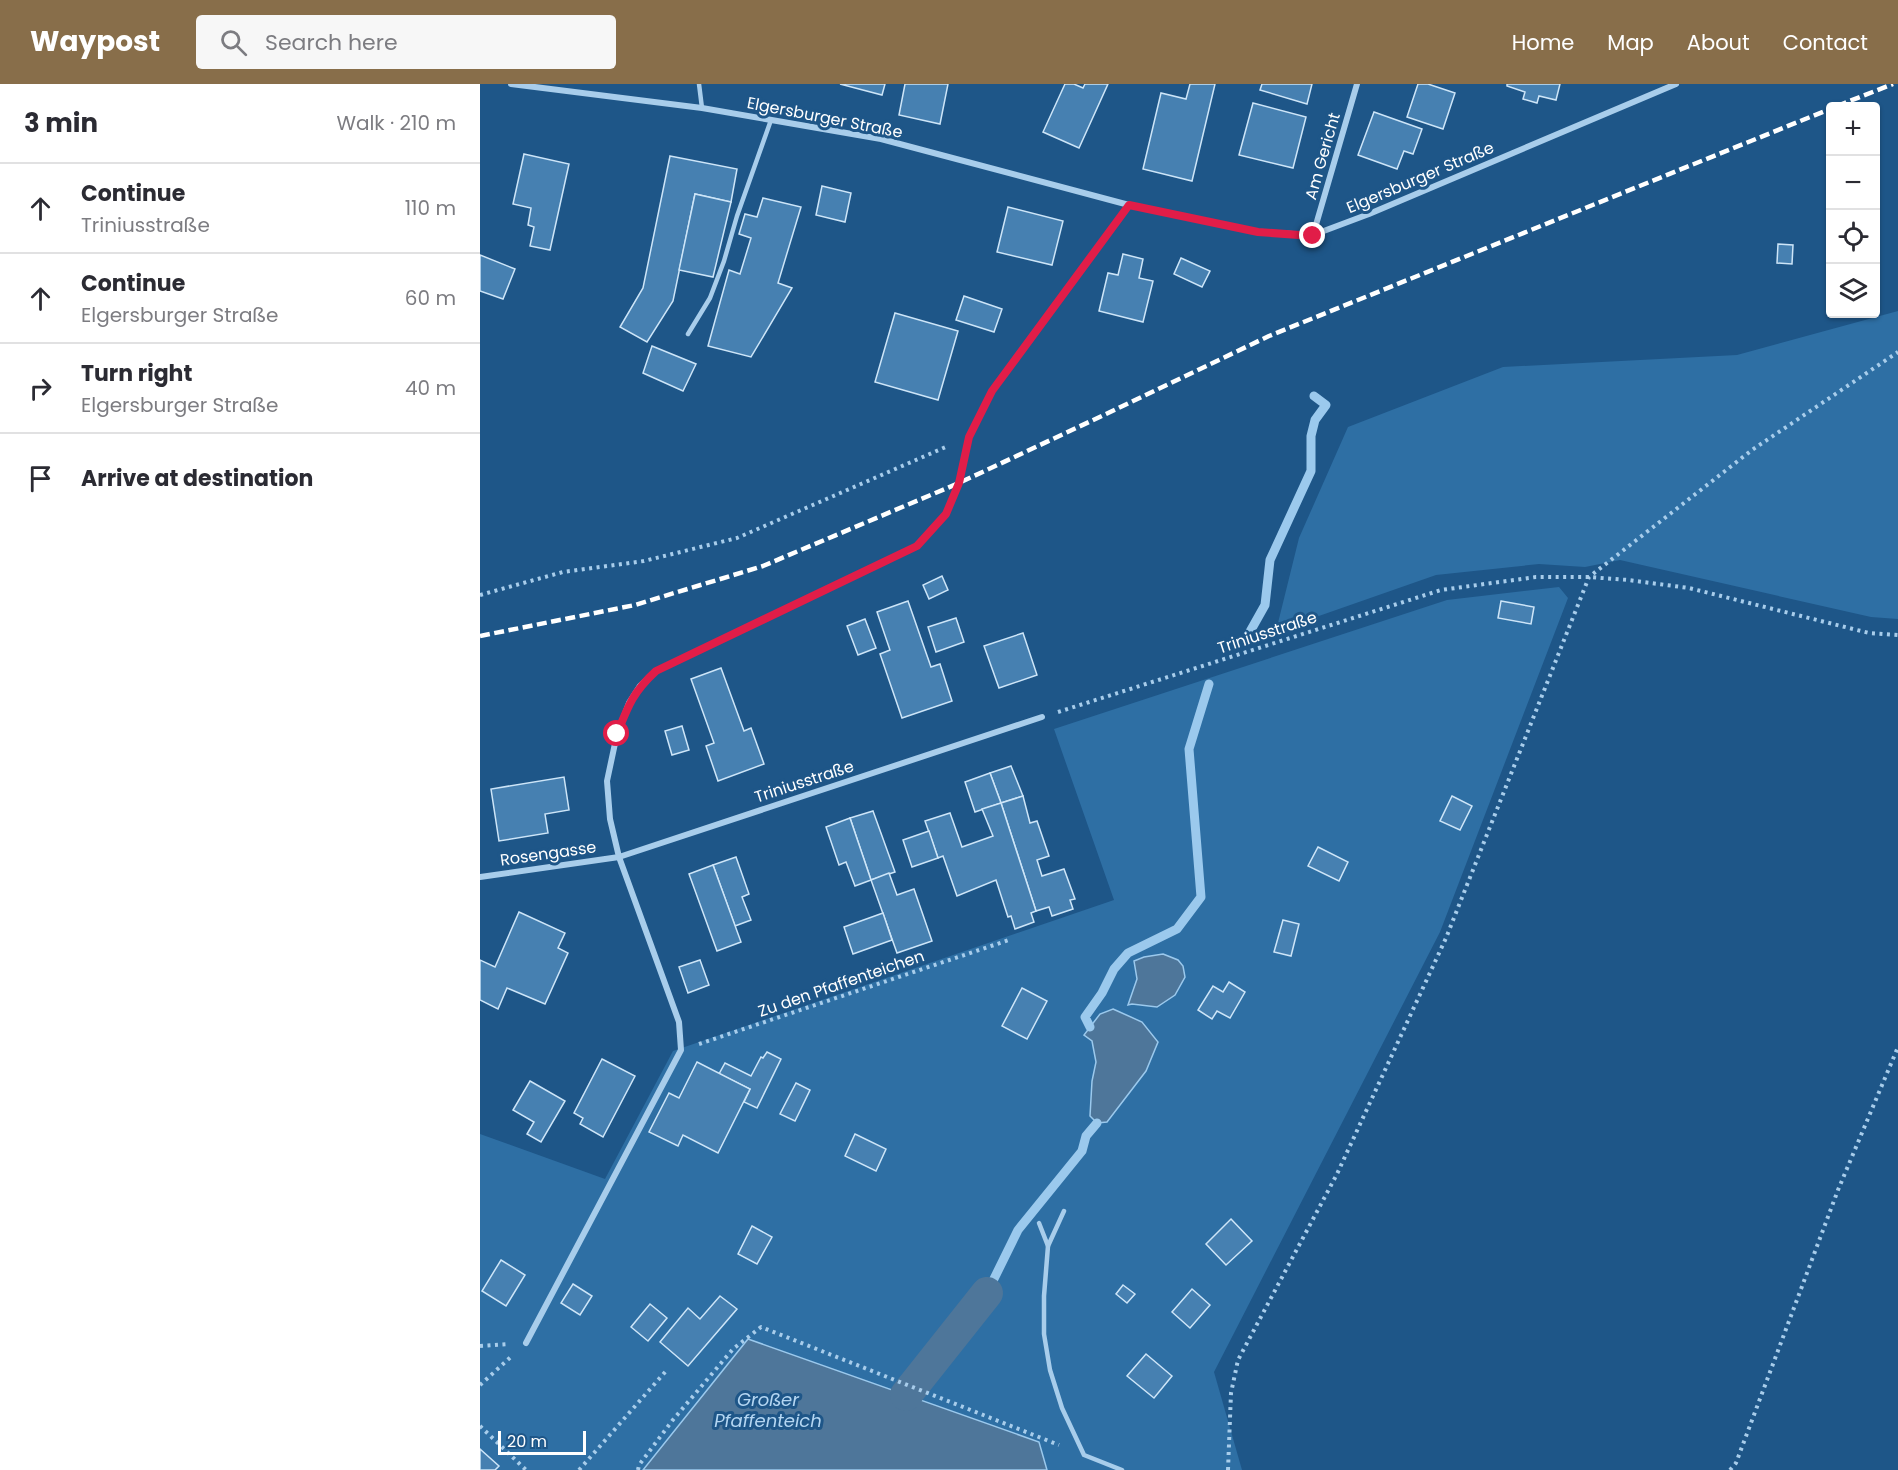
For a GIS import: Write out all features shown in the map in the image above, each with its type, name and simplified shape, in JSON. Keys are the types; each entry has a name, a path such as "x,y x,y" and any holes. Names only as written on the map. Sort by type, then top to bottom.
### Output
{"street":[{"name":"Elgersburger Straße","path":"511,84 702,108 881,139 1129,205 1258,232 1313,236 1676,84"},
{"name":"Am Gericht","path":"1313,236 1358,84"},
{"path":"526,1342 681,1050 680,1022 619,856 610,819 607,781 617,734 629,703 640,686 656,671 917,546 946,514 959,483 969,437 992,391 1129,205"},
{"name":"Triniusstraße","path":"619,856 1042,717"},
{"name":"Rosengasse","path":"480,877 619,856"}],"lane":[{"path":"699,84 702,108"},
{"path":"688,334 710,298 771,120"},
{"path":"1064,1211 1048,1246 1044,1334 1050,1370 1062,1408 1084,1455 1122,1470"},
{"path":"1039,1223 1048,1246"}],"path":[{"path":"1228,1470 1231,1393 1238,1360 1337,1173 1446,939 1589,577 1752,450 1898,352"},
{"path":"480,595 563,572 644,561 737,538 969,437"},
{"name":"Triniusstraße","path":"1042,717 1441,590 1536,577 1589,577 1689,588 1869,633 1898,635"},
{"name":"Zu den Pfaffenteichen","path":"681,1050 1009,940"},
{"path":"1730,1470 1736,1463 1838,1190 1898,1047"},
{"path":"638,1470 639,1465 672,1421 733,1349 761,1327 1084,1455"},
{"path":"480,1346 526,1342"},
{"path":"480,1385 526,1342"},
{"path":"579,1470 666,1371"},
{"path":"480,1426 526,1470"}],"shaded area":[{"path":"1898,311 1898,619 1871,617 1620,560 1585,567 1539,564 1436,575 1276,631 1299,538 1348,427 1503,367 1737,355 1872,318 1880,318 1880,316"},
{"path":"1559,587 1568,598 1440,932 1214,1372 1242,1470 1047,1470 1039,1442 748,1339 643,1470 480,1470 480,1134 605,1179 673,1051 1114,900 1054,729 1447,600"}],"water":[{"path":"1163,954 1178,960 1183,966 1185,977 1175,995 1157,1007 1128,1005 1137,979 1134,961"},
{"path":"1113,1009 1142,1022 1158,1042 1146,1071 1107,1122 1097,1123 1090,1116 1092,1081 1096,1062 1092,1041 1084,1035 1100,1014"},
{"name":"Großer Pfaffenteich","path":"748,1339 1039,1442 1047,1470 643,1470"}],"building":[{"path":"840,84 885,84 882,95"},
{"path":"905,84 948,84 940,124 899,115"},
{"path":"1065,84 1074,84 1083,88 1085,84 1108,84 1079,148 1043,132"},
{"path":"1190,84 1215,84 1192,181 1143,169 1161,93 1186,99"},
{"path":"1262,84 1312,84 1307,104 1260,90"},
{"path":"1418,84 1428,84 1455,93 1443,129 1407,117"},
{"path":"1507,84 1560,84 1556,100 1539,96 1537,103 1523,99 1525,92 1507,86"},
{"path":"1253,103 1306,117 1293,168 1239,155"},
{"path":"1374,112 1422,129 1413,154 1404,151 1397,169 1358,155"},
{"path":"524,154 569,164 550,250 530,246 534,227 528,225 531,208 513,204"},
{"path":"670,156 737,169 731,202 695,194 673,301 647,342 620,327 643,288"},
{"path":"822,186 851,193 845,222 816,215"},
{"path":"695,194 731,202 713,277 679,270"},
{"path":"763,198 801,207 778,283 792,288 751,357 708,346 729,270 740,274 751,238 739,234 745,214 757,217"},
{"path":"1008,207 1063,221 1052,265 997,252"},
{"path":"1778,244 1793,245 1792,264 1777,263"},
{"path":"1123,254 1143,259 1139,278 1153,281 1143,322 1099,311 1108,273 1118,275"},
{"path":"480,255 515,269 503,299 480,291"},
{"path":"1181,258 1210,271 1202,287 1174,274"},
{"path":"964,296 1002,309 994,332 956,320"},
{"path":"895,313 958,331 938,400 875,382"},
{"path":"652,346 696,364 683,391 643,373"},
{"path":"942,576 948,590 929,599 923,585"},
{"path":"908,601 931,667 940,664 952,701 902,718 880,654 890,650 877,612"},
{"path":"1501,601 1534,607 1531,624 1498,618"},
{"path":"956,618 964,642 936,652 928,627"},
{"path":"865,619 876,648 858,655 847,626"},
{"path":"1023,633 1037,675 999,688 984,646"},
{"path":"721,668 744,731 751,728 764,764 718,781 706,746 714,743 691,679"},
{"path":"682,726 689,750 672,755 665,731"},
{"path":"1011,766 1023,796 1001,803 990,773"},
{"path":"990,773 1001,803 975,812 965,782"},
{"path":"564,777 569,810 545,814 548,833 499,841 491,789"},
{"path":"1023,796 1030,823 1037,821 1049,856 1037,860 1042,876 1064,869 1075,899 1070,900 1073,909 1052,916 1049,907 1036,911 1001,803"},
{"path":"1452,796 1472,806 1460,830 1440,821"},
{"path":"1001,803 1036,911 1031,913 1034,922 1015,929 1011,916 1008,917 996,880 957,896 943,856 938,858 925,821 950,813 962,847 993,836 982,809"},
{"path":"873,811 895,872 871,880 850,818"},
{"path":"850,818 871,880 855,886 846,862 839,865 826,827"},
{"path":"929,831 938,858 912,867 903,840"},
{"path":"1318,847 1348,862 1339,881 1308,866"},
{"path":"736,857 749,894 742,897 751,920 735,926 713,865"},
{"path":"713,865 741,942 717,951 689,874"},
{"path":"889,873 897,895 914,889 932,941 897,953 871,880"},
{"path":"519,912 565,933 558,948 568,953 545,1004 507,988 498,1009 480,1000 480,960 495,967"},
{"path":"883,913 892,940 853,954 844,927"},
{"path":"1283,920 1299,924 1291,956 1274,952"},
{"path":"700,960 709,985 688,993 679,967"},
{"path":"1229,982 1245,992 1230,1018 1217,1011 1212,1019 1198,1010 1213,986 1223,992"},
{"path":"1022,988 1047,1001 1027,1039 1002,1026"},
{"path":"767,1052 781,1059 757,1108 744,1102 750,1089 719,1074 725,1063 751,1076 761,1057 763,1058"},
{"path":"602,1059 635,1076 603,1137 580,1124 583,1118 574,1113"},
{"path":"697,1062 750,1089 718,1153 683,1135 678,1146 649,1132 669,1093 679,1098"},
{"path":"530,1081 565,1101 541,1142 527,1134 534,1122 513,1110"},
{"path":"796,1083 810,1090 795,1121 780,1114"},
{"path":"855,1134 886,1149 876,1171 845,1156"},
{"path":"1231,1219 1252,1241 1226,1265 1206,1244"},
{"path":"752,1226 772,1237 757,1264 738,1254"},
{"path":"501,1260 525,1275 506,1306 482,1291"},
{"path":"573,1284 592,1296 580,1315 561,1303"},
{"path":"1123,1285 1135,1294 1127,1303 1116,1294"},
{"path":"1192,1289 1210,1305 1190,1328 1172,1312"},
{"path":"720,1296 737,1309 688,1366 660,1342 688,1308 700,1319"},
{"path":"650,1304 667,1318 648,1341 631,1327"},
{"path":"1146,1354 1172,1376 1154,1398 1127,1376"},
{"path":"480,1449 499,1466 495,1470 480,1470"}],"waterway":[{"path":"1247,637 1265,605 1270,560 1311,471 1311,436 1315,420 1326,405 1314,396"},
{"path":"1090,1027 1085,1017 1102,993 1114,969 1128,953 1177,929 1201,897 1189,749 1209,684"},
{"path":"987,1293 1018,1230 1082,1151 1086,1136 1097,1123"},
{"path":"906,1395 987,1293"}],"railway":[{"path":"1847,102 1893,84"},
{"path":"480,636 635,605 763,566 959,483 1269,336 1826,111"}],"route":[{"path":"617,734 629,703 640,686 656,671 917,546 946,514 959,483 969,437 992,391 1129,205 1258,232 1313,236"}]}
